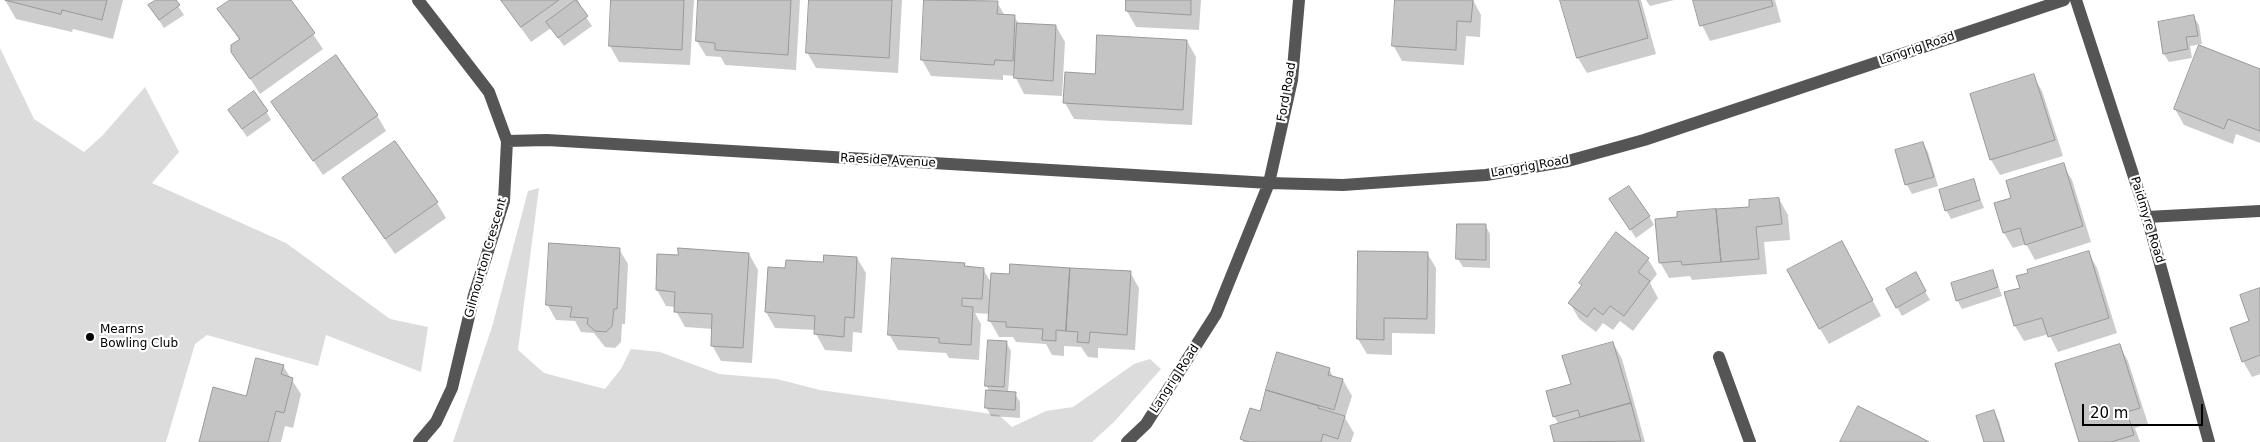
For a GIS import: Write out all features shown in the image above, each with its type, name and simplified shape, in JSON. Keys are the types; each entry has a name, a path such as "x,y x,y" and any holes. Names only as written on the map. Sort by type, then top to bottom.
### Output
{"street":[{"name":"Gilmourton Crescent","path":"418,0 489,92 507,140 504,201 474,295 452,388 436,422 419,442"},
{"name":"Ford Road","path":"1269,183 1292,80 1299,0"},
{"name":"Langrig Road","path":"1128,442 1146,424 1216,314 1269,183 1342,185 1486,175 1568,161 1644,140 2064,0"},
{"name":"Paidmyre Road","path":"2076,0 2147,217 2209,442"},
{"name":"Raeside Avenue","path":"507,140 557,141 1269,183"},
{"path":"2147,217 2260,211"},
{"path":"1719,357 1750,442"}],"shaded area":[{"path":"0,48 34,119 84,152 102,136 145,87 179,152 152,183 286,243 390,319 428,327 421,372 326,335 318,366 207,335 195,344 166,442 0,442"},
{"path":"539,188 518,350 544,373 605,389 621,369 631,349 660,352 719,374 777,379 820,390 999,415 1012,427 1046,411 1073,407 1134,364 1150,359 1161,369 1114,422 1092,442 453,442 492,327 528,191"}],"building":[{"path":"5,0 107,0 102,20 62,10 61,14"},
{"path":"156,0 176,0 180,5 159,20 148,5"},
{"path":"230,0 291,0 315,33 250,79 231,52 231,45 240,39 217,9"},
{"path":"501,0 559,0 521,27"},
{"path":"576,0 588,16 558,38 546,22"},
{"path":"611,0 684,0 682,50 609,46"},
{"path":"698,0 791,0 788,55 715,50 715,43 696,41"},
{"path":"809,0 892,0 889,58 806,53"},
{"path":"924,0 998,1 997,14 1015,15 1013,61 995,60 994,65 921,60"},
{"path":"1126,0 1191,0 1191,15 1126,11"},
{"path":"1395,0 1473,0 1471,22 1457,21 1456,50 1392,46"},
{"path":"1560,0 1638,0 1648,38 1577,58"},
{"path":"1693,0 1771,0 1773,6 1700,26"},
{"path":"2194,15 2198,36 2186,37 2188,49 2163,54 2158,22"},
{"path":"1017,23 1056,25 1053,81 1014,78"},
{"path":"1097,35 1187,40 1183,110 1063,103 1065,72 1095,74"},
{"path":"2199,45 2260,69 2260,131 2228,119 2224,129 2174,109"},
{"path":"336,55 378,115 313,161 271,102"},
{"path":"2034,74 2055,140 1990,160 1970,94"},
{"path":"254,91 268,111 242,129 228,110"},
{"path":"395,141 438,202 385,239 342,178"},
{"path":"1923,142 1934,177 1905,185 1895,150"},
{"path":"2064,163 2083,226 2025,245 2020,228 2003,233 1994,203 2011,198 2006,181"},
{"path":"1974,179 1980,200 1945,211 1939,190"},
{"path":"1629,186 1650,216 1630,230 1609,199"},
{"path":"1779,198 1782,224 1756,227 1759,259 1721,262 1716,209 1749,207 1749,200"},
{"path":"1716,209 1721,262 1682,265 1681,261 1659,263 1655,219 1677,217 1677,212"},
{"path":"1457,224 1486,224 1486,260 1456,259"},
{"path":"1616,232 1649,258 1638,272 1650,281 1624,316 1610,306 1603,315 1594,308 1587,317 1568,303 1582,285 1579,283"},
{"path":"1842,241 1873,300 1819,329 1787,270"},
{"path":"549,243 620,248 617,309 614,309 612,326 606,332 595,331 587,324 588,318 570,317 572,307 546,305"},
{"path":"678,248 749,253 743,348 711,346 712,314 674,312 675,292 656,290 657,254 678,255"},
{"path":"1358,251 1428,252 1427,319 1384,318 1384,340 1357,339"},
{"path":"2089,251 2109,318 2048,337 2042,318 2014,326 2004,292 2020,288 2016,276 2028,273 2027,270"},
{"path":"824,255 857,257 854,318 845,317 844,337 814,334 815,316 765,312 768,267 785,268 786,260 823,262"},
{"path":"892,258 965,263 964,266 984,268 982,299 962,298 962,306 973,307 971,345 939,343 939,338 888,335"},
{"path":"1010,264 1070,268 1066,331 1056,330 1056,341 1042,340 1043,329 1006,327 1006,322 988,321 991,273 1009,274"},
{"path":"1070,268 1131,271 1127,335 1090,332 1089,343 1077,342 1078,332 1066,331"},
{"path":"1993,270 1998,287 1956,301 1951,283"},
{"path":"1916,272 1926,291 1896,308 1886,289"},
{"path":"2260,288 2260,355 2242,362 2230,328 2249,321 2240,295"},
{"path":"988,340 1007,341 1004,387 985,386"},
{"path":"1613,342 1631,403 1580,417 1578,410 1553,417 1546,391 1571,384 1562,356"},
{"path":"2120,344 2140,408 2127,412 2134,435 2111,442 2079,442 2055,364"},
{"path":"1277,352 1330,368 1328,375 1343,379 1334,410 1266,390"},
{"path":"256,358 284,365 281,374 293,378 284,413 276,411 268,442 199,442 213,387 246,396"},
{"path":"986,390 1016,392 1015,410 985,408"},
{"path":"1266,390 1345,416 1338,439 1323,434 1321,442 1249,442 1240,439 1250,408 1260,411"},
{"path":"1631,403 1641,441 1554,442 1550,426"},
{"path":"1858,406 1918,436 1929,442 1840,442"},
{"path":"1994,410 2004,442 1984,442 1976,416"}],"place":[{"name":"Mearns Bowling Club","path":"90,337"}]}
